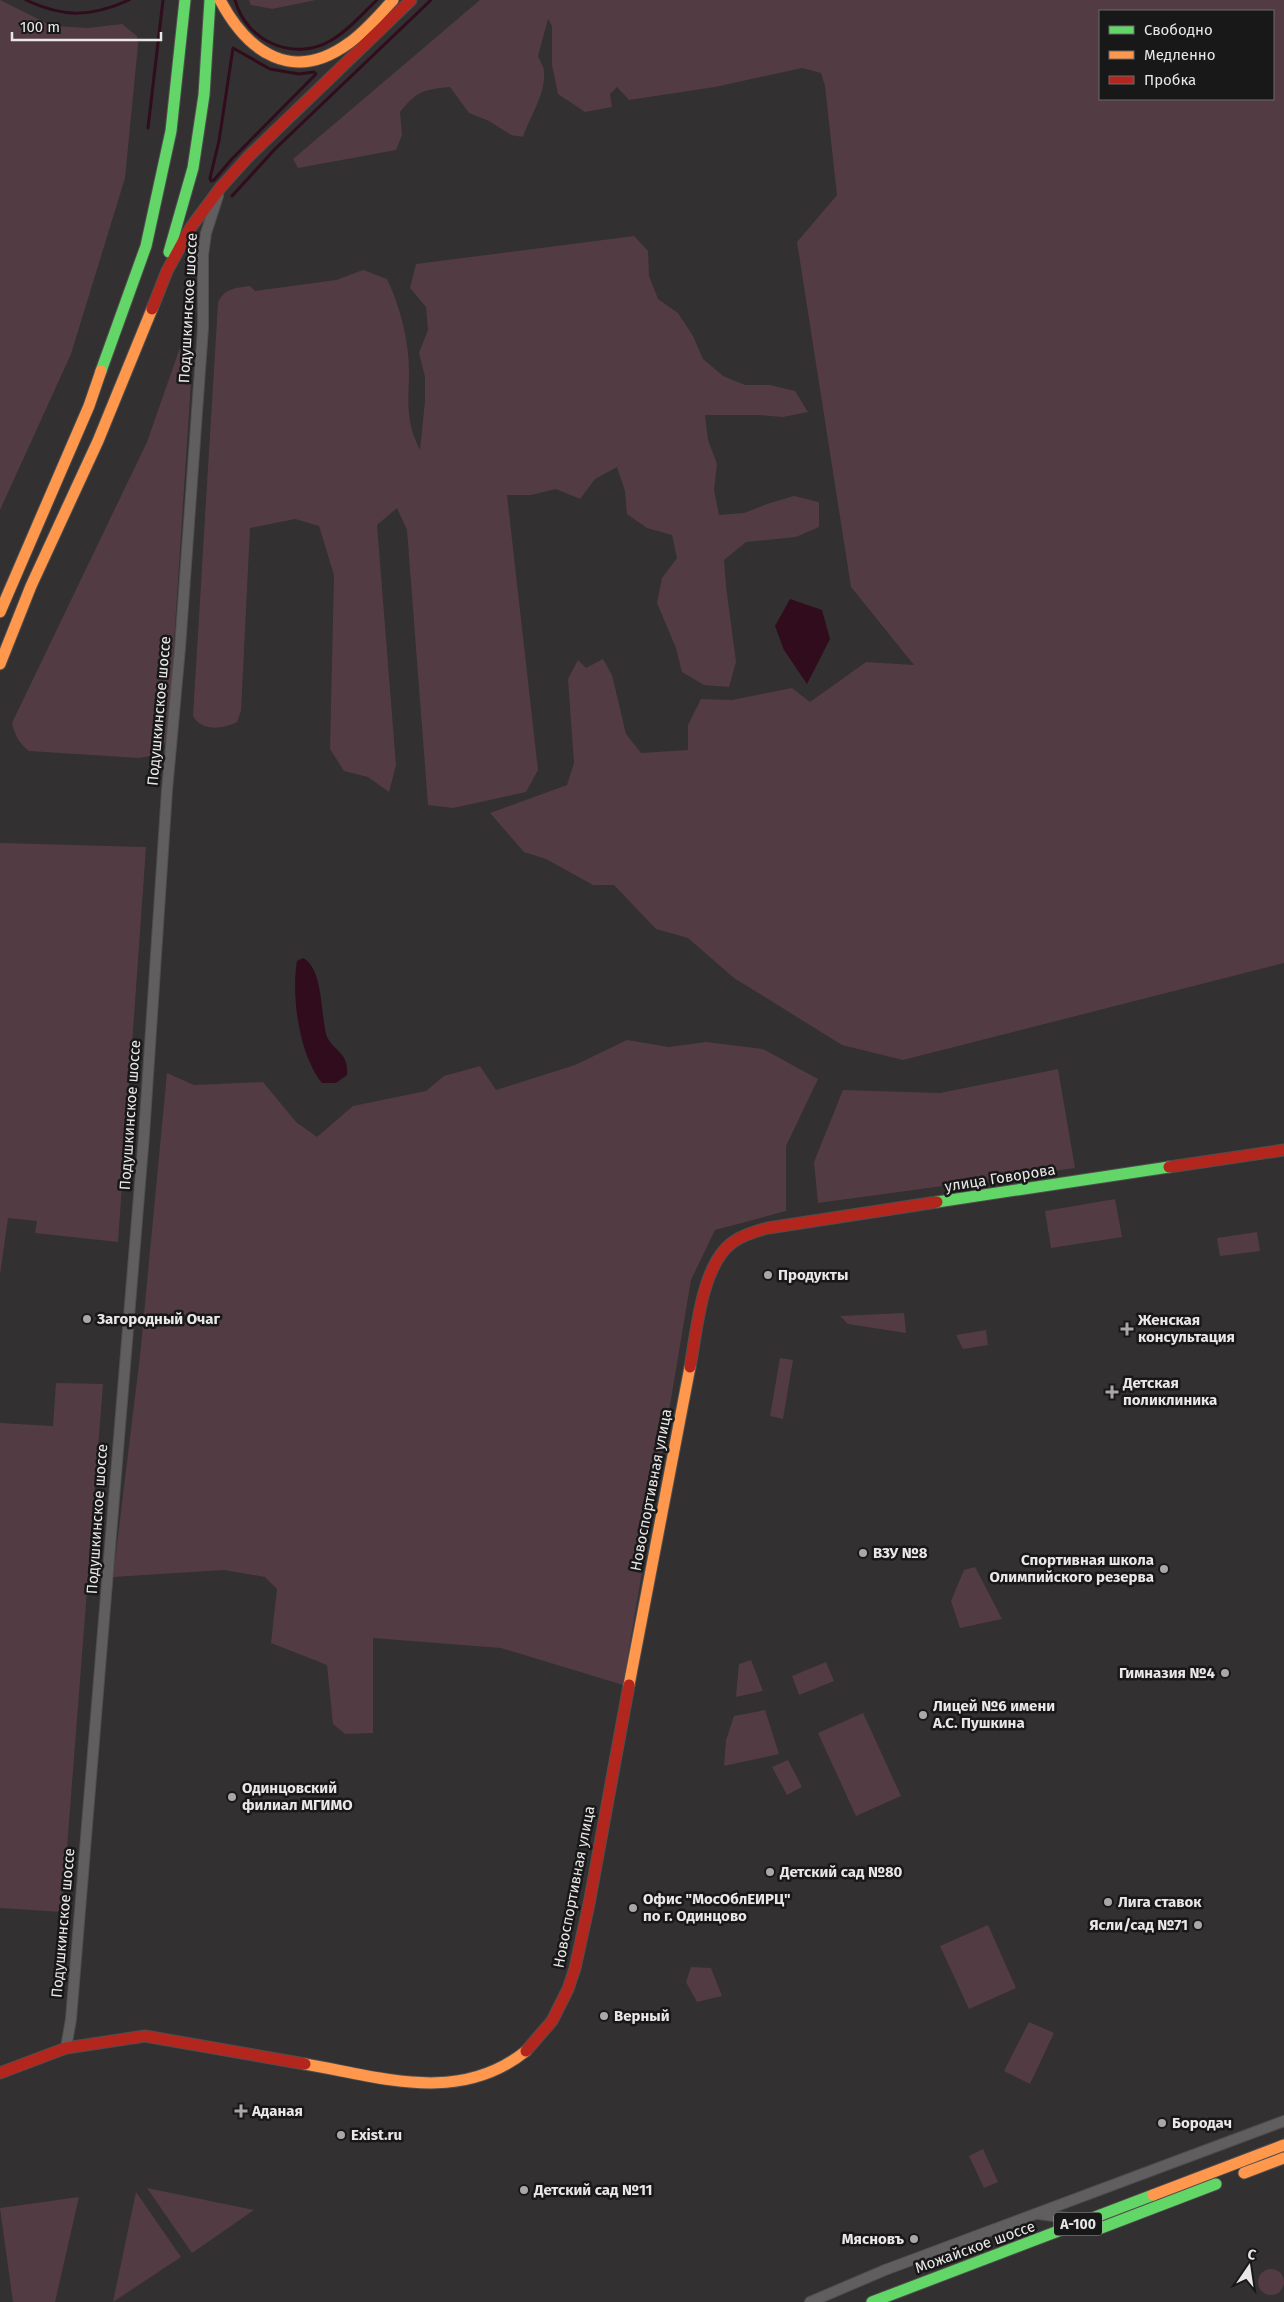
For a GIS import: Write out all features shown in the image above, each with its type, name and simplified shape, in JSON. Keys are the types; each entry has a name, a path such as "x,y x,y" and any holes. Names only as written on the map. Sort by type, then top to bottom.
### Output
{"main road":[{"path":"0,612 89,406 146,246 171,131 185,0"},
{"name":"Подушкинское шоссе","path":"157,295 193,168 204,95 210,0"},
{"path":"220,0 234,28 246,41 274,58 299,62 322,58 345,46 393,0"},
{"path":"0,664 31,586 98,441 172,260 185,238 221,187 265,139 411,0"},
{"name":"улица Говорова","path":"726,1247 736,1238 749,1232 768,1228 1284,1150"},
{"name":"Новоспортивная улица","path":"0,2073 66,2048 146,2036 398,2080 440,2084 465,2081 483,2076 509,2063 535,2043 558,2011 568,1989 575,1964 589,1904 655,1547 704,1297 712,1268 726,1247"},
{"name":"Можайское шоссе","path":"903,2302 1087,2229 1284,2145"},
{"name":"Можайское шоссе","path":"872,2302 1087,2229 1284,2158"}],"street":[{"name":"Подушкинское шоссе","path":"66,2048 70,2019 139,1192 167,790 180,648 202,337 204,255 206,233 221,187"},
{"path":"810,2302 885,2270 1284,2122"},
{"path":"1036,2214 1087,2229"}],"shaded area":[{"path":"0,0 56,26 88,28 122,24 137,36 138,45 125,178 71,354 0,510"},
{"path":"249,0 316,0 272,9 251,5"},
{"path":"480,0 1284,0 1284,963 903,1060 842,1045 734,978 688,938 656,929 614,885 593,885 546,859 524,852 490,813 567,785 574,763 568,679 578,660 586,668 603,659 612,675 626,734 641,753 688,750 688,725 701,699 732,700 792,688 810,702 866,662 914,665 851,587 797,242 837,195 825,86 821,73 802,68 715,87 629,100 617,87 610,94 612,107 585,112 558,94 552,65 552,26 548,19 538,56 544,69 543,88 523,137 511,135 489,121 469,113 450,87 433,89 417,95 400,112 402,135 396,150 298,168 293,159"},
{"path":"634,236 648,251 649,276 658,299 678,313 693,336 703,359 723,376 745,385 770,385 795,391 808,412 783,417 705,415 708,440 717,464 714,490 719,515 744,513 794,496 819,502 819,527 796,537 746,542 724,560 736,662 729,687 704,685 682,672 676,648 657,603 662,578 677,558 672,535 647,528 627,514 625,491 617,467 595,479 580,499 556,489 531,495 507,495 538,770 526,792 453,808 428,805 407,530 397,508 377,525 396,765 389,792 368,777 344,771 330,749 334,575 319,526 295,519 250,528 241,711 237,722 225,726 207,727 197,721 193,716 218,303 224,294 240,287 250,286 255,291 336,280 363,270 387,279 401,315 405,334 409,366 409,413 414,437 420,450 425,401 425,377 419,353 428,330 426,307 410,288 416,264"},
{"path":"194,336 168,734 161,754 139,758 29,751 18,739 12,723 147,442 183,339"},
{"path":"790,599 822,610 830,639 807,684 784,650 775,626"},
{"path":"0,843 146,847 118,1242 35,1233 37,1221 8,1218 0,1275"},
{"path":"303,958 315,972 327,1037 346,1062 347,1075 336,1083 322,1083 314,1071 302,1041 296,1008 295,975 297,961"},
{"path":"627,1040 669,1047 706,1042 763,1049 818,1079 786,1146 786,1211 715,1230 691,1280 623,1685 501,1648 373,1638 373,1733 345,1734 333,1724 327,1665 271,1643 277,1589 265,1577 224,1570 113,1577 140,1356 167,1073 194,1085 263,1082 296,1122 317,1137 353,1106 426,1091 444,1076 480,1066 496,1090 575,1065"},
{"path":"1058,1069 1075,1168 818,1203 814,1162 843,1090 940,1093"},
{"path":"1115,1199 1122,1237 1051,1248 1045,1211"},
{"path":"1257,1232 1260,1251 1220,1256 1217,1238"},
{"path":"904,1313 906,1333 848,1324 840,1316"},
{"path":"986,1330 988,1345 963,1349 956,1335"},
{"path":"780,1358 793,1360 783,1419 770,1416"},
{"path":"56,1383 103,1384 62,1912 0,1908 0,1423 53,1426"},
{"path":"975,1567 1002,1619 960,1628 951,1601 964,1570"},
{"path":"751,1660 763,1691 736,1697 739,1664"},
{"path":"826,1662 834,1681 799,1695 792,1676"},
{"path":"765,1710 779,1754 724,1766 726,1740 734,1716"},
{"path":"863,1713 901,1796 856,1816 818,1733"},
{"path":"788,1760 802,1787 787,1795 772,1767"},
{"path":"988,1925 1016,1988 969,2009 940,1946"},
{"path":"691,1967 711,1968 722,1996 697,2002 686,1982"},
{"path":"1029,2022 1054,2033 1030,2084 1004,2071"},
{"path":"983,2149 998,2182 984,2188 969,2156"},
{"path":"147,2188 254,2210 192,2253"},
{"path":"136,2192 181,2257 113,2302"},
{"path":"79,2197 55,2302 13,2302 0,2208"},
{"path":"1271,2269 1280,2273 1284,2282 1280,2291 1271,2295 1262,2291 1258,2282 1262,2273"}],"waterway":[{"path":"26,0 52,10 77,13 102,10 129,0"},
{"path":"148,128 163,0"},
{"path":"235,0 249,27 260,37 273,44 301,49 316,47 337,37 377,0"},
{"path":"232,196 275,149 431,0"},
{"path":"233,48 270,69 299,74 314,72 316,74 211,181 233,48"}],"traffic: fast":[{"path":"101,371 146,246 171,131 185,0"},
{"path":"169,252 193,168 204,95 210,0"},
{"path":"937,1202 1169,1167"},
{"path":"1101,2228 1216,2184"},
{"path":"872,2302 1153,2195"}],"traffic: slow":[{"path":"220,0 231,19 258,48 274,57 291,61 309,61 329,55 349,43 367,28 393,0"},
{"path":"0,664 31,586 98,441 152,309"},
{"path":"0,612 89,406 101,371"},
{"path":"629,1685 690,1367"},
{"path":"305,2064 391,2080 419,2083 447,2082 474,2078 500,2068 526,2051"},
{"path":"1153,2195 1284,2145"},
{"path":"1244,2173 1284,2158"}],"traffic: jam":[{"path":"152,309 167,271 191,227 221,187 248,157 411,0"},
{"path":"1169,1167 1284,1150"},
{"path":"690,1367 698,1318 707,1282 722,1252 733,1242 741,1237 768,1228 937,1202"},
{"path":"526,2051 552,2021 568,1989 575,1968 589,1904 629,1685"},
{"path":"0,2073 66,2048 145,2036 305,2064"}],"place":[{"name":"Продукты","path":"768,1275"},
{"name":"Загородный Очаг","path":"87,1319"},
{"name":"Женская консультация","path":"1127,1329"},
{"name":"Детская поликлиника","path":"1112,1392"},
{"name":"ВЗУ №8","path":"863,1553"},
{"name":"Спортивная школа Олимпийского резерва","path":"1164,1569"},
{"name":"Гимназия №4","path":"1225,1673"},
{"name":"Лицей №6 имени А.С. Пушкина","path":"923,1715"},
{"name":"Одинцовский филиал МГИМО","path":"232,1797"},
{"name":"Детский сад №80","path":"770,1872"},
{"name":"Лига ставок","path":"1108,1902"},
{"name":"Офис \"МосОблЕИРЦ\" по г. Одинцово","path":"633,1908"},
{"name":"Ясли/сад №71","path":"1198,1925"},
{"name":"Верный","path":"604,2016"},
{"name":"Аданая","path":"241,2111"},
{"name":"Бородач","path":"1162,2123"},
{"name":"Exist.ru","path":"341,2135"},
{"name":"Детский сад №11","path":"524,2190"},
{"name":"Мясновъ","path":"914,2239"}]}
